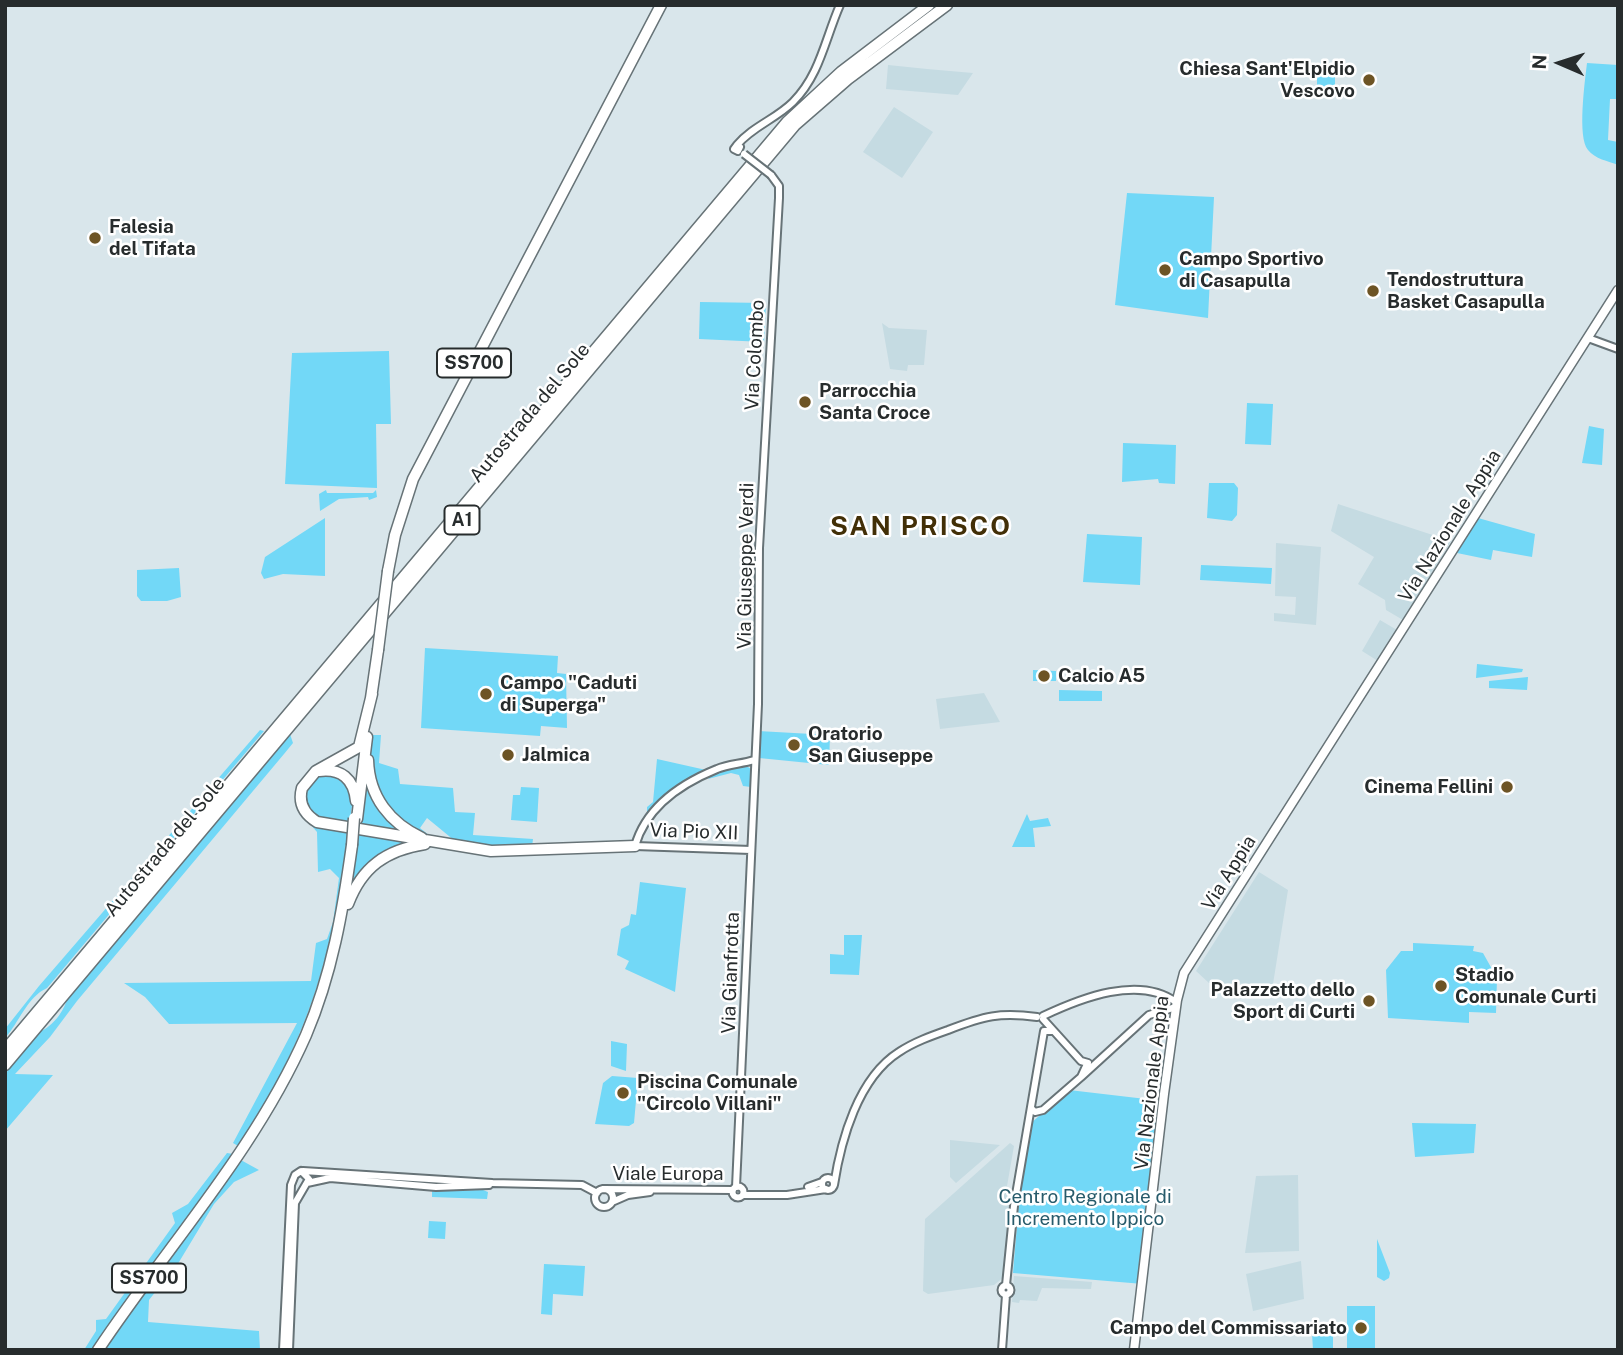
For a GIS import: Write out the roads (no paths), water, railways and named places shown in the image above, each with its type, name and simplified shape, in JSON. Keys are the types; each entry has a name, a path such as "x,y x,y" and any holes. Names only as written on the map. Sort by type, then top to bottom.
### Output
{"highway":[{"name":"SS700","path":"98,1350 247,1142 286,1076 306,1034 342,918 388,571 405,500 661,5"},
{"name":"Autostrada del Sole","path":"5,1050 788,122 841,72 929,5"},
{"name":"Autostrada del Sole","path":"5,1065 795,125 848,79 947,5"},
{"path":"372,694 359,747 348,756 316,771 304,782 300,793 304,811 312,819 328,826 507,853 635,846"},
{"path":"368,734 368,766 378,799 396,821 432,843"},
{"path":"316,771 333,770 348,779 356,797 355,819"},
{"path":"342,918 360,880 374,863 392,851 432,843"}],"main road":[{"name":"Via Nazionale Appia","path":"1308,778 1618,290"},
{"name":"Via Appia","path":"1180,987 1184,973 1308,778"},
{"name":"Via Nazionale Appia","path":"1134,1350 1180,987"}],"street":[{"name":"Via Colombo","path":"767,429 779,191 771,175 740,149 748,133 784,109 810,83 841,5"},
{"path":"1588,338 1618,349"},
{"name":"Via Giuseppe Verdi","path":"754,760 758,704 760,548 767,429"},
{"path":"635,846 641,828 658,804 718,768 754,760"},
{"name":"Via Gianfrotta","path":"738,1191 754,760"},
{"name":"Via Pio XII","path":"635,846 751,850"},
{"path":"1161,993 1180,987"},
{"path":"825,1183 832,1179 834,1185 838,1162 858,1103 875,1073 898,1053 970,1021 1006,1013 1039,1017 1071,1003 1133,988 1161,993 1176,1004 1163,1013 1149,1015 1028,1124"},
{"path":"1163,1013 1174,1019"},
{"path":"1039,1017 1048,1031 1087,1063 1097,1062"},
{"path":"1002,1350 1006,1295 1010,1289 1006,1285 1014,1206 1048,1031 1039,1017"},
{"path":"1081,1077 1087,1063"},
{"path":"1032,1109 1035,1112 1043,1110"},
{"path":"825,1183 838,1162"},
{"path":"286,1350 295,1203 309,1176 303,1171"},
{"path":"286,1350 296,1173 303,1171 420,1181 582,1185 610,1192 612,1202 605,1207 596,1202 600,1191"},
{"path":"294,1179 298,1185 330,1178 436,1187 491,1183"},
{"name":"Viale Europa","path":"612,1202 639,1192 787,1190 825,1183"},
{"name":"Viale Europa","path":"600,1191 738,1191"}],"place":[{"name":"Chiesa Sant'Elpidio Vescovo","path":"1369,80"},
{"name":"Falesia del Tifata","path":"95,238"},
{"name":"Campo Sportivo di Casapulla","path":"1165,270"},
{"name":"Tendostruttura Basket Casapulla","path":"1373,291"},
{"name":"Parrocchia Santa Croce","path":"805,402"},
{"name":"Calcio A5","path":"1044,676"},
{"name":"Campo \"Caduti di Superga\"","path":"486,694"},
{"name":"Oratorio San Giuseppe","path":"794,745"},
{"name":"Jalmica","path":"508,755"},
{"name":"Cinema Fellini","path":"1507,787"},
{"name":"Stadio Comunale Curti","path":"1441,986"},
{"name":"Palazzetto dello Sport di Curti","path":"1369,1001"},
{"name":"Piscina Comunale \"Circolo Villani\"","path":"623,1093"},
{"name":"Campo del Commissariato","path":"1361,1328"}],"district":[{"name":"SAN PRISCO","path":"921,527"}],"park label":[{"name":"Centro Regionale di Incremento Ippico","path":"1085,1208"}]}
